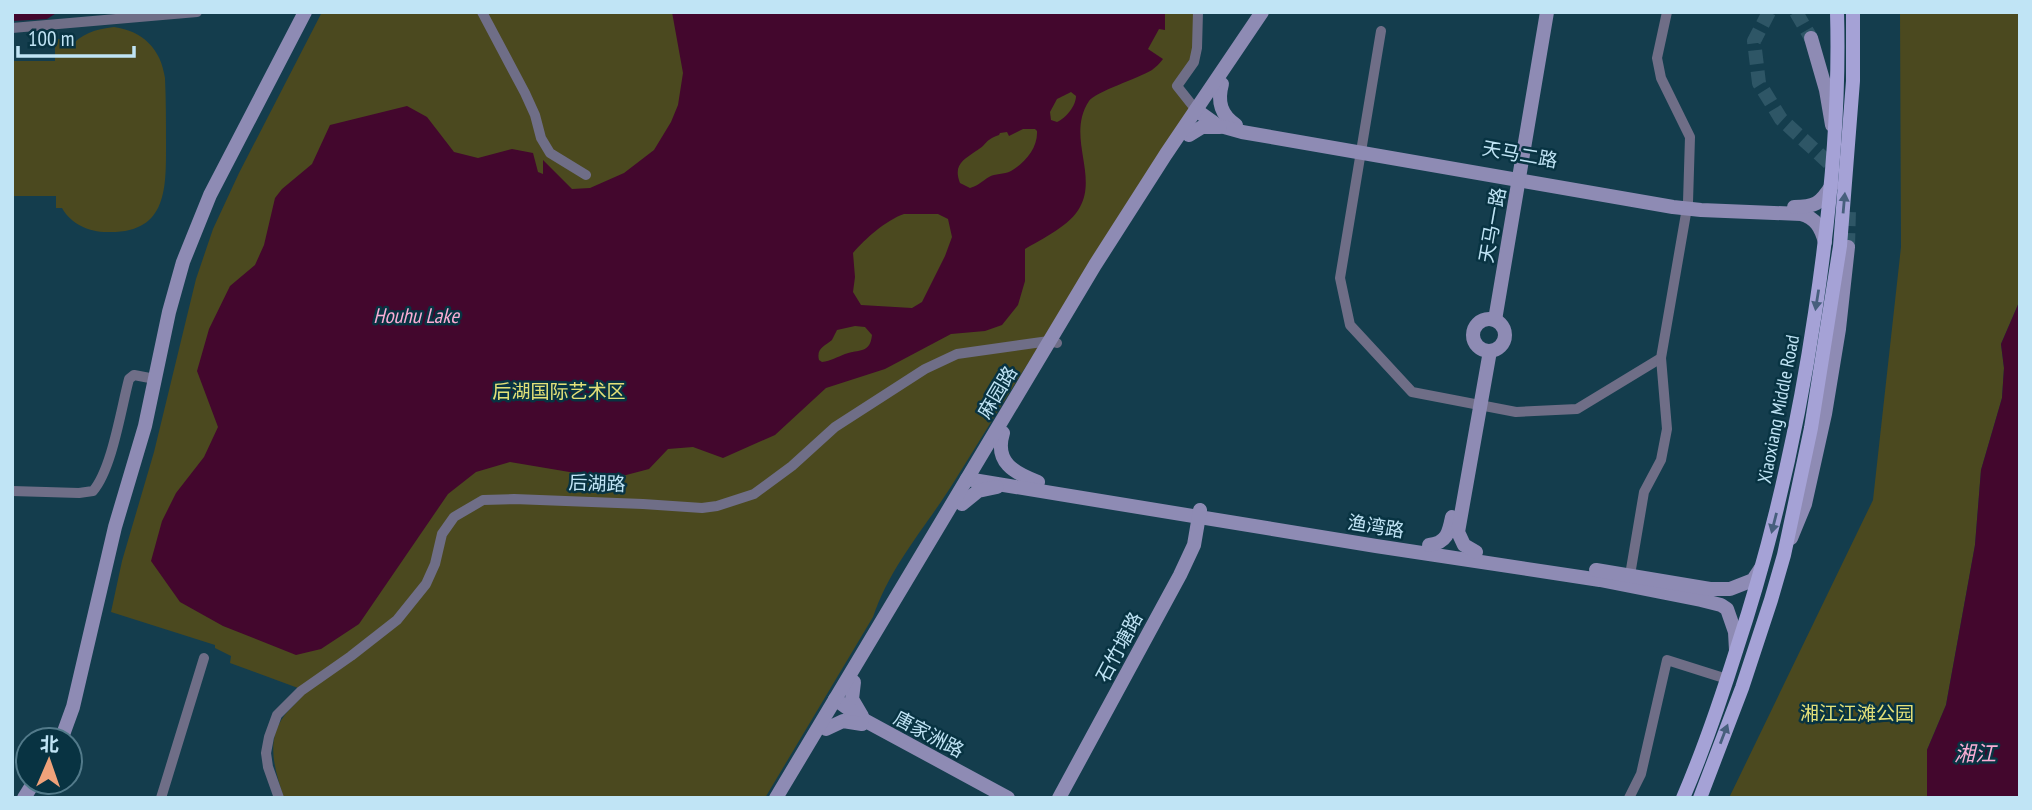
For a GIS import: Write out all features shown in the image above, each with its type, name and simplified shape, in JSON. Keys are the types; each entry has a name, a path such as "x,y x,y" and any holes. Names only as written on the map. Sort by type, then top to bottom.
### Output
{"main road":[{"path":"66,726 115,527 135,463 169,287 186,235 298,12"},
{"path":"59,726 78,662 100,553 183,262 217,183 305,12"},
{"name":"麻园路","path":"785,798 826,729 836,705 854,682 961,504 974,475 1003,433 1095,265 1201,109 1262,12"},
{"name":"麻园路","path":"776,798 836,705 1053,342 1189,135 1201,109 1222,85 1271,12"},
{"name":"天马一路","path":"1491,319 1545,12"},
{"name":"Xiaoxiang Middle Road","path":"1683,798 1734,659 1763,564 1785,479 1798,414 1814,324 1832,185 1837,12"},
{"name":"Xiaoxiang Middle Road","path":"1700,798 1742,688 1784,555 1811,428 1840,246 1851,115 1853,12"},
{"path":"1811,38 1826,90 1835,138"},
{"path":"1189,135 1202,127 1232,127 1220,106 1222,85"},
{"name":"天马二路","path":"1201,109 1232,127 1687,205 1806,207 1821,201 1832,185"},
{"path":"1687,205 1808,215 1819,225 1825,242"},
{"path":"1784,555 1805,504 1825,414 1849,247"},
{"name":"天马一路","path":"1491,319 1502,325 1505,335 1501,346 1486,350 1474,342 1473,332 1478,323 1491,319"},
{"name":"天马一路","path":"1429,545 1443,541 1450,531 1486,350"},
{"name":"天马一路","path":"1476,405 1458,531 1464,545 1476,552"},
{"path":"1003,433 1001,450 1006,462 1017,473 1038,482"},
{"name":"渔湾路","path":"974,475 1038,482 1203,514 1429,545 1710,589 1730,589 1753,580 1763,564"},
{"name":"渔湾路","path":"974,475 1021,488 1169,512 1203,514 1235,523 1600,580 1716,603 1727,609 1733,622 1736,641 1734,659"},
{"path":"961,504 971,495 986,488 1021,488"},
{"path":"1169,512 1189,523 1196,545"},
{"name":"石竹塘路","path":"1061,798 1196,545 1203,514"},
{"path":"1196,545 1216,525 1235,523"},
{"path":"826,729 843,721 863,722 852,699 854,682"},
{"name":"唐家洲路","path":"836,705 1001,798"},
{"name":"唐家洲路","path":"863,722 1008,798"}],"street":[{"path":"12,28 77,17 197,12"},
{"path":"482,12 525,93 541,138 550,153 586,175"},
{"path":"1198,12 1194,62 1177,86 1201,109"},
{"path":"1630,575 1644,492 1661,460 1667,429 1661,358 1687,205 1690,137 1661,78 1657,58 1667,12"},
{"path":"1381,32 1340,278 1350,325 1412,392 1516,412 1577,408 1661,358"},
{"name":"后湖路","path":"279,798 268,767 267,753 268,737 277,715 300,691 397,620 426,584 435,564 442,534 454,517 483,500 643,503 702,508 717,506 754,494 792,466 835,428 925,369 957,354 1053,342"},
{"path":"12,491 79,494 93,491 109,453 128,379 134,374 151,378"},
{"path":"161,798 204,658"},
{"path":"1629,798 1641,774 1667,660 1727,679"}],"green space":[{"name":"后湖国际艺术区","path":"322,12 1196,12 1192,61 1173,84 1191,110 946,495 900,561 873,617 765,798 284,798 275,767 273,746 278,726 303,695 298,688 230,663 231,656 215,648 215,645 111,612 196,279 213,229"},
{"name":"湘江江滩公园","path":"1900,12 2020,12 2020,300 2001,344 2004,368 2002,398 1981,470 1975,545 1946,705 1927,750 1927,798 1729,798 1873,500 1901,247"},
{"path":"114,27 142,37 155,50 163,68 166,160 163,191 152,217 127,231 107,232 87,229 75,223 62,208 56,208 56,196 12,196 12,61 55,61 55,39 69,39 69,48 89,33"}],"water":[{"path":"12,12 58,12 47,19 12,21"},
{"name":"Houhu Lake","path":"672,12 1165,12 1165,30 1159,29 1148,49 1163,59 1161,62 1152,70 1100,93 1089,101 1080,128 1086,181 1080,207 1063,226 1025,249 1025,281 1018,305 1002,325 985,331 951,334 885,369 826,388 775,435 723,458 693,447 668,449 649,469 611,479 510,462 476,472 448,494 359,624 321,649 296,655 223,626 180,602 151,561 162,521 176,493 204,457 218,427 197,371 209,329 230,286 255,265 264,245 275,198 312,164 330,125 407,106 427,117 454,152 478,158 512,149 533,153 538,172 543,174 543,160 572,189 590,188 624,173 654,150 678,105 683,73","holes":["1071,92 1076,96 1070,111 1057,122 1051,120 1050,112 1057,99","1023,129 1037,131 1033,149 1016,168 991,176 970,188 960,183 958,172 963,160 1000,133 1007,132 1009,136","904,214 938,214 948,219 952,237 945,256 922,302 912,308 861,305 853,292 853,253 876,230","865,327 872,335 871,341 863,350 822,362 818,356 820,350 832,340 837,330"]},
{"name":"湘江","path":"2020,300 2020,798 1927,798 1927,750 1946,705 1975,545 1981,470 2002,398 2004,368 2001,344"}],"tunnel":[{"path":"1769,12 1754,41 1759,83 1781,119 1832,166 1836,174"},
{"path":"1796,12 1811,38"},
{"path":"1848,247 1849,210"}]}
